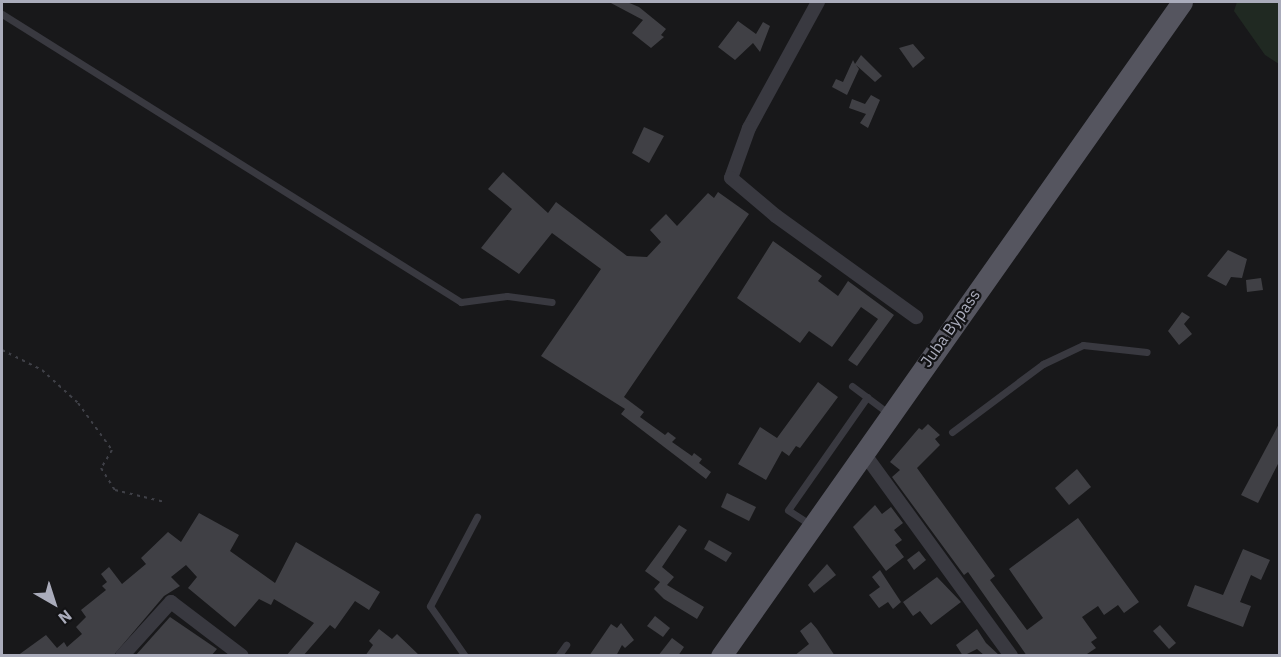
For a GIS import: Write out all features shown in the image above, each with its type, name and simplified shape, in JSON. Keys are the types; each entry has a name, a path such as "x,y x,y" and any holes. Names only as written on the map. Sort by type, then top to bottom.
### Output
{"main road":[{"name":"Juba Bypass","path":"722,656 889,414 1182,2"}],"street":[{"path":"818,2 749,128 731,178 916,317"},
{"path":"863,452 1011,656"},
{"path":"122,656 171,602 242,656"}],"lane":[{"path":"2,14 461,302 507,296 552,302"},
{"path":"952,432 1043,364 1083,345 1147,352"},
{"path":"852,386 889,414"},
{"path":"812,526 788,510 867,397"},
{"path":"465,656 430,606 477,518"},
{"path":"558,656 566,645"}],"path":[{"path":"2,350 42,370 78,404 112,450 101,468 115,490 136,497 146,494 165,502"}],"shaded area":[{"path":"1237,2 1279,2 1279,64 1265,55 1234,11"}],"building":[{"path":"609,2 627,2 639,7 666,29 661,35 664,37 651,48 632,33 643,20"},
{"path":"738,21 756,34 763,22 770,26 760,52 753,43 735,60 718,47"},
{"path":"913,44 925,58 913,68 899,48"},
{"path":"861,55 882,76 875,82 856,65 859,69 847,95 832,87 836,79 843,82 853,60 855,64"},
{"path":"871,95 880,100 868,128 860,123 866,114 849,108 852,99 865,104"},
{"path":"644,127 664,136 649,163 632,153"},
{"path":"503,172 548,213 556,202 627,256 647,257 661,242 650,230 666,214 677,226 708,193 714,198 718,192 749,214 624,397 644,412 640,417 665,435 668,432 676,438 672,442 692,456 694,453 702,459 699,463 711,472 706,479 621,414 625,409 541,356 601,269 552,233 519,274 481,248 512,209 488,189"},
{"path":"773,241 822,276 818,281 838,296 848,281 894,315 857,366 848,360 878,319 861,307 832,347 809,331 800,343 737,298"},
{"path":"1228,250 1247,259 1242,278 1231,277 1226,286 1207,276"},
{"path":"1261,278 1263,290 1247,292 1246,280"},
{"path":"1182,312 1190,317 1184,324 1192,334 1179,345 1168,331"},
{"path":"818,382 838,397 800,448 796,446 789,456 782,451 766,480 738,464 760,427 777,438"},
{"path":"1280,422 1280,460 1258,503 1241,495"},
{"path":"928,424 940,435 935,439 940,445 917,468 995,576 990,580 1027,630 1043,618 1009,569 1078,518 1139,602 1124,613 1118,605 1104,615 1098,606 1082,617 1097,638 1091,642 1096,648 1084,656 1027,656 968,572 964,575 892,477 900,470 890,462 919,428 922,430"},
{"path":"1077,469 1091,487 1069,505 1055,488"},
{"path":"727,493 756,507 749,521 721,507"},
{"path":"875,505 882,514 891,507 903,523 894,530 902,540 895,545 904,557 886,571 853,527"},
{"path":"199,513 239,535 230,551 275,583 296,542 380,592 369,610 355,601 335,629 330,625 303,656 286,656 314,623 274,599 271,605 259,599 235,627 188,588 197,577 186,565 171,577 180,586 164,596 113,656 17,656 46,635 57,648 64,642 67,647 82,634 76,627 86,617 81,610 106,590 102,586 107,582 101,574 109,567 122,584 146,564 141,558 168,532 181,542"},
{"path":"679,525 687,530 662,567 674,577 667,585 704,607 697,619 664,599 654,589 660,582 645,571"},
{"path":"709,540 732,553 726,562 704,549"},
{"path":"1243,549 1270,560 1261,580 1251,575 1240,602 1251,606 1243,627 1187,606 1195,585 1223,595"},
{"path":"919,551 926,560 914,570 907,560"},
{"path":"827,564 836,575 814,593 808,585"},
{"path":"880,570 901,602 893,609 888,602 879,608 869,595 880,587 872,577"},
{"path":"937,577 961,602 931,625 920,611 913,616 903,602"},
{"path":"655,616 670,628 663,637 647,626"},
{"path":"170,617 217,649 211,656 135,656"},
{"path":"811,622 835,656 794,656 809,644 800,631"},
{"path":"621,623 634,640 625,648 622,645 616,656 589,656 611,624 617,628"},
{"path":"1160,625 1176,643 1169,649 1153,631"},
{"path":"379,629 392,639 397,634 420,656 365,656 373,645 369,641"},
{"path":"977,629 986,643 1000,656 985,656 977,649 963,656 956,645"},
{"path":"672,638 684,647 678,656 658,656"}]}
